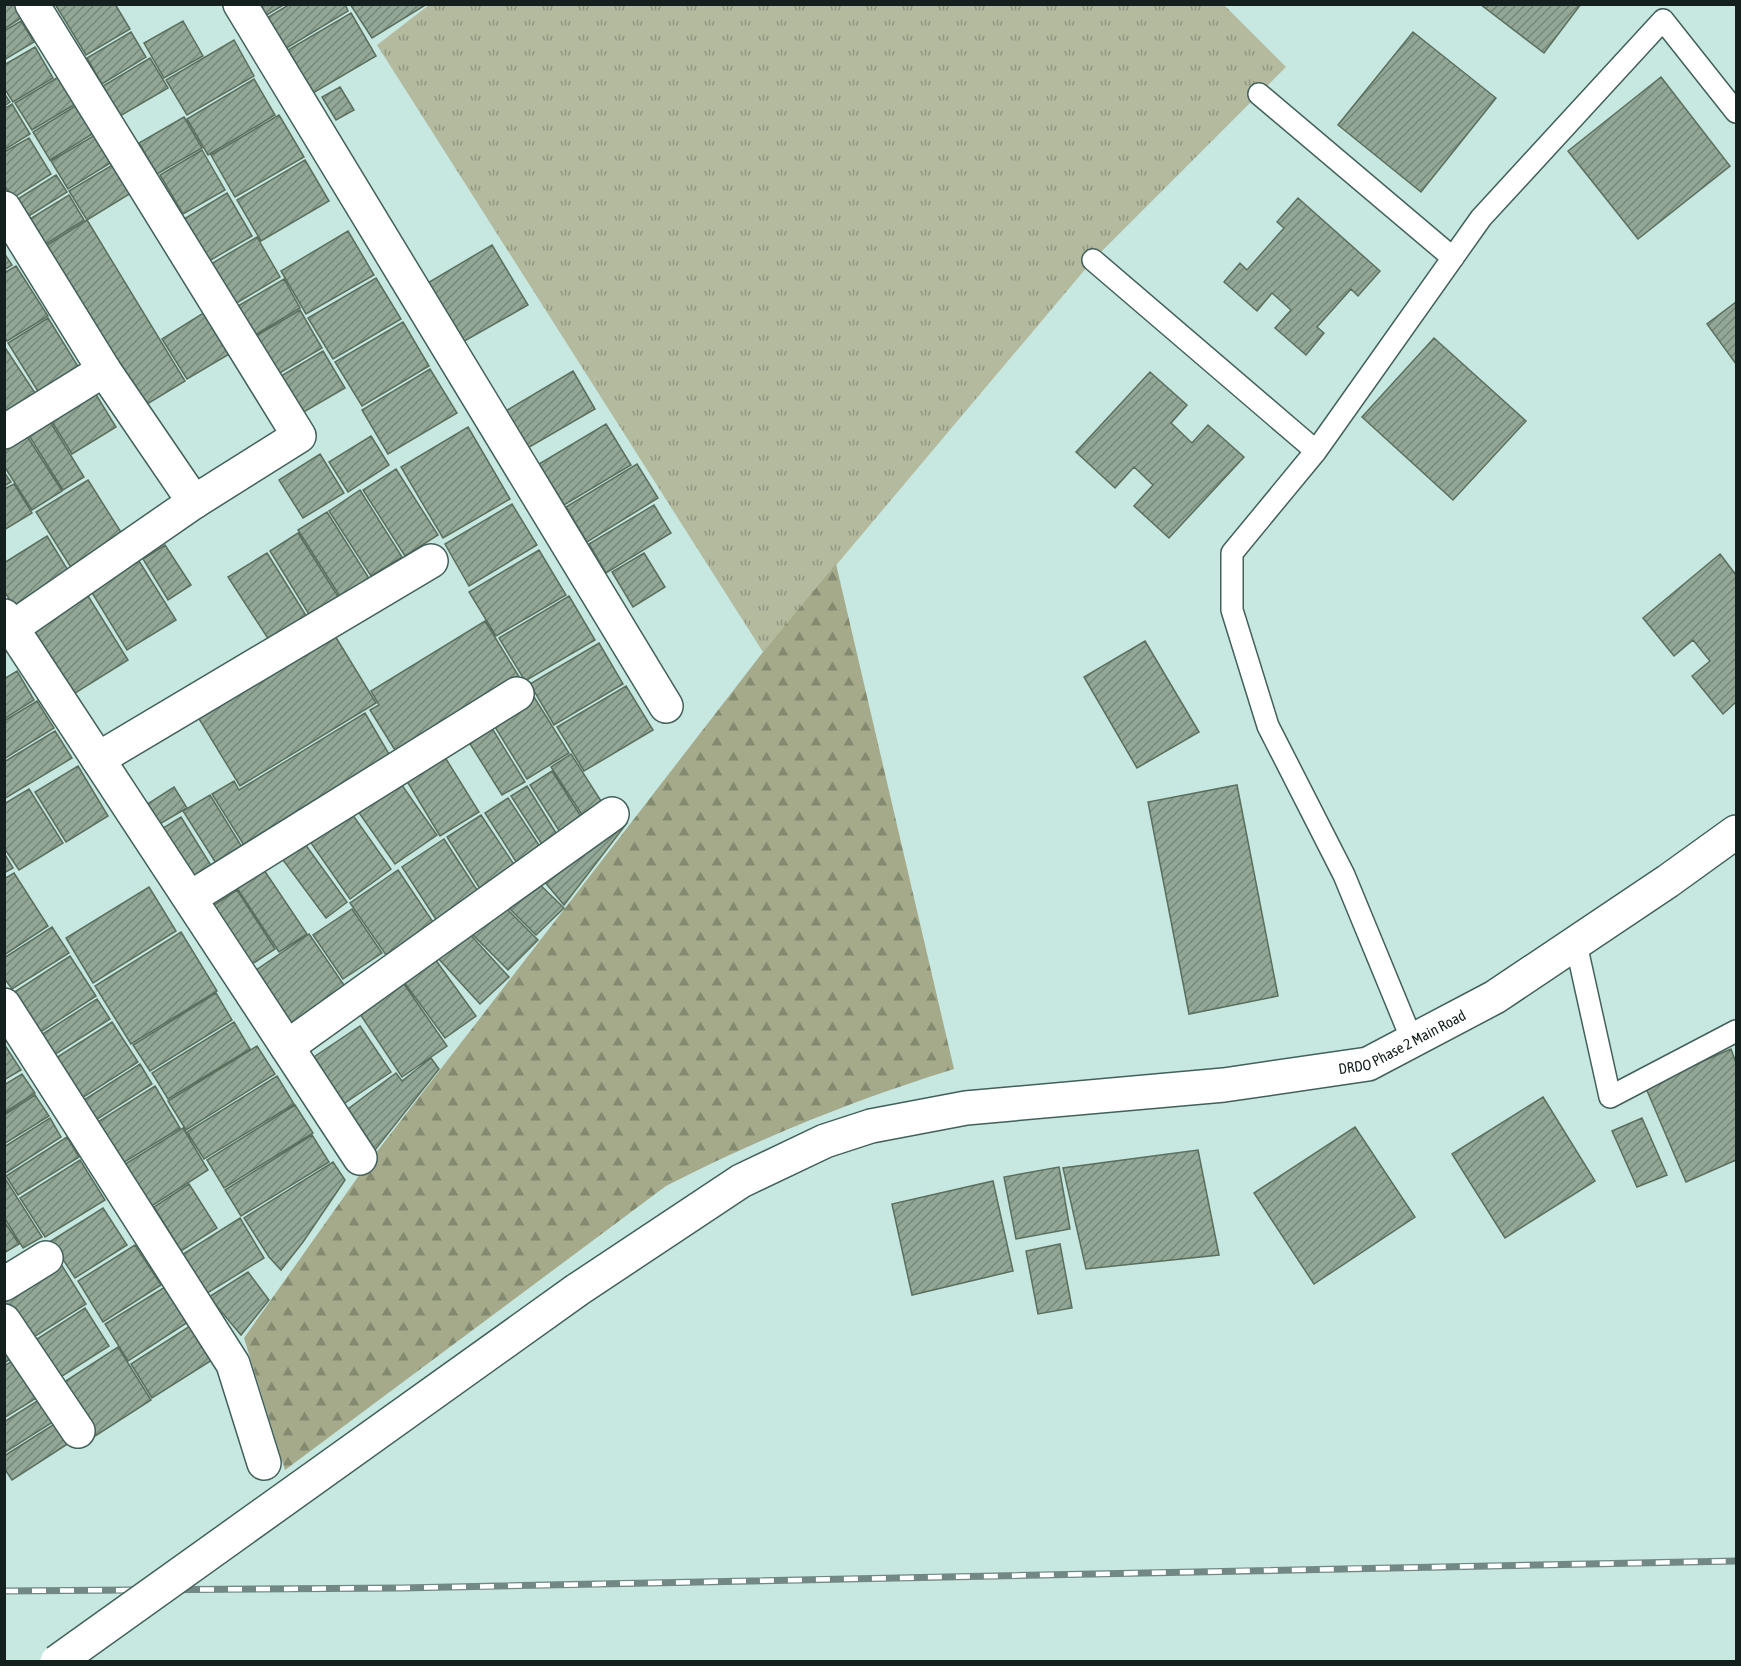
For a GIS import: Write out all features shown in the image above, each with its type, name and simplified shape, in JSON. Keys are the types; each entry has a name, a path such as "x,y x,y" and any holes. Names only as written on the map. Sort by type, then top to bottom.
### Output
{"street":[{"path":"32,4 299,436 8,622 360,1158"},
{"path":"240,4 666,706"},
{"path":"4,208 104,370 194,502"},
{"path":"4,432 104,370"},
{"path":"98,759 431,561"},
{"path":"190,898 517,694"},
{"path":"287,1047 612,814"},
{"name":"DRDO Phase 2 Main Road","path":"57,1662 577,1290 741,1181 825,1141 918,1115 966,1108 1014,1106 1224,1085 1368,1064 1495,997 1576,944 1737,832"},
{"path":"4,1005 233,1364 264,1463"},
{"path":"4,1284 46,1258"},
{"path":"4,1321 78,1431"}],"lane":[{"path":"1412,1040 1344,875 1268,726 1232,610 1232,554 1316,451 1481,218 1663,20 1737,112"},
{"path":"1259,94 1453,258"},
{"path":"1093,260 1316,451"},
{"path":"1576,944 1610,1097 1737,1031"}],"green space":[{"path":"1223,4 1286,67 1093,260 763,652 377,45 429,5"},
{"path":"836,564 954,1069 808,1121 666,1186 285,1470 244,1338 365,1167 763,652"}],"building":[{"path":"4,4 17,4 24,16 4,29"},
{"path":"55,4 115,4 130,29 86,55"},
{"path":"258,4 285,4 265,16"},
{"path":"290,4 345,4 348,11 285,49 267,18"},
{"path":"350,4 427,4 372,38"},
{"path":"1480,4 1581,4 1544,53"},
{"path":"351,13 376,56 313,93 288,50"},
{"path":"21,21 34,42 4,60 4,31"},
{"path":"183,21 203,56 164,78 144,43"},
{"path":"131,32 146,57 102,84 87,58"},
{"path":"1413,32 1496,98 1421,192 1338,125"},
{"path":"234,40 254,76 187,115 166,80"},
{"path":"35,47 53,78 13,102 4,88 4,65"},
{"path":"150,58 168,88 120,116 103,86"},
{"path":"60,76 77,103 32,130 15,103"},
{"path":"1661,77 1730,166 1638,239 1568,151"},
{"path":"254,79 275,115 208,155 187,119"},
{"path":"340,87 354,110 336,120 322,97"},
{"path":"4,93 10,102 4,106"},
{"path":"12,104 30,134 4,150 4,109"},
{"path":"77,105 94,133 50,160 33,132"},
{"path":"279,115 304,157 235,197 211,155"},
{"path":"184,117 202,148 157,174 139,143"},
{"path":"95,135 112,162 68,189 51,161"},
{"path":"29,138 51,174 13,198 4,185 4,152"},
{"path":"202,150 225,190 183,214 160,175"},
{"path":"305,160 329,201 261,241 237,200"},
{"path":"114,164 131,193 87,220 69,191"},
{"path":"56,175 67,192 24,219 13,202"},
{"path":"227,193 252,236 209,261 184,219"},
{"path":"69,195 84,220 41,247 25,222"},
{"path":"1298,198 1380,271 1358,296 1351,289 1317,327 1324,333 1306,355 1275,328 1291,310 1272,293 1257,311 1224,282 1240,263 1247,270 1284,228 1277,222"},
{"path":"87,220 185,381 139,409 41,249"},
{"path":"348,231 374,275 306,314 281,271"},
{"path":"257,237 280,277 235,304 211,264"},
{"path":"492,245 528,305 461,343 426,284"},
{"path":"4,253 12,265 4,270"},
{"path":"16,266 48,316 7,341 4,337 4,273"},
{"path":"376,278 401,319 333,359 308,318"},
{"path":"284,279 300,308 255,335 238,306"},
{"path":"1736,302 1736,364 1707,324"},
{"path":"300,310 322,348 278,374 256,336"},
{"path":"205,312 231,353 187,379 162,339"},
{"path":"48,318 79,368 39,393 8,343"},
{"path":"403,322 429,366 362,406 335,362"},
{"path":"1434,338 1526,421 1453,500 1362,417"},
{"path":"4,346 37,396 4,416"},
{"path":"323,351 345,388 302,413 281,376"},
{"path":"430,369 457,413 388,454 362,410"},
{"path":"573,371 595,409 526,449 504,412"},
{"path":"1150,372 1187,405 1171,423 1192,443 1208,425 1244,457 1169,538 1134,506 1153,485 1134,467 1115,488 1076,452"},
{"path":"95,393 116,427 72,454 51,420"},
{"path":"49,420 84,477 63,490 28,434"},
{"path":"606,424 631,465 564,505 539,464"},
{"path":"468,427 510,499 443,538 401,467"},
{"path":"27,436 62,491 32,510 4,466 4,450"},
{"path":"371,436 389,465 348,492 329,462"},
{"path":"320,454 344,493 303,518 279,480"},
{"path":"637,464 658,498 587,542 566,507"},
{"path":"396,469 438,535 405,556 363,490"},
{"path":"4,472 11,482 4,486"},
{"path":"88,480 124,537 72,569 36,512"},
{"path":"14,484 32,513 4,530 4,489"},
{"path":"360,490 402,557 371,576 329,511"},
{"path":"512,504 537,545 469,586 445,544"},
{"path":"654,505 671,533 606,573 589,544"},
{"path":"327,512 370,580 341,598 298,530"},
{"path":"298,533 339,598 310,616 270,551"},
{"path":"47,536 69,572 14,606 4,591 4,563"},
{"path":"165,545 191,585 168,600 143,559"},
{"path":"539,550 566,595 496,636 469,592"},
{"path":"267,553 307,617 269,640 228,577"},
{"path":"644,553 665,587 633,607 612,572"},
{"path":"1720,554 1736,575 1736,702 1723,714 1692,676 1710,661 1693,640 1674,656 1643,618"},
{"path":"139,561 176,620 127,650 91,591"},
{"path":"88,596 128,660 72,695 32,631"},
{"path":"569,596 595,640 525,681 499,638"},
{"path":"485,621 521,680 398,755 370,710 379,705 371,691"},
{"path":"329,626 376,703 240,786 193,709"},
{"path":"1145,641 1199,732 1137,768 1084,677"},
{"path":"599,643 623,684 554,725 530,684"},
{"path":"17,671 34,700 4,719 4,679"},
{"path":"626,686 653,730 584,771 557,727"},
{"path":"534,697 569,753 527,779 492,722"},
{"path":"37,701 54,728 4,759 4,721"},
{"path":"365,713 393,761 247,850 212,794 234,781 239,790"},
{"path":"490,725 525,782 502,795 467,739"},
{"path":"55,731 72,758 4,799 4,762"},
{"path":"443,754 479,812 440,836 405,778"},
{"path":"571,754 608,812 588,824 551,767"},
{"path":"78,766 108,816 66,842 35,792"},
{"path":"552,771 587,826 565,840 530,785"},
{"path":"399,781 437,835 395,864 357,810"},
{"path":"1237,785 1278,996 1189,1014 1148,802"},
{"path":"527,786 558,836 543,846 511,796"},
{"path":"174,787 187,808 158,825 146,805"},
{"path":"29,789 63,843 19,870 4,848 4,804"},
{"path":"210,795 245,852 219,868 183,811"},
{"path":"508,798 546,856 522,871 485,813"},
{"path":"352,814 391,869 350,899 311,843"},
{"path":"481,815 517,869 482,892 447,837"},
{"path":"616,815 627,823 564,905 539,875"},
{"path":"181,817 215,872 193,885 160,830"},
{"path":"444,839 479,893 437,921 402,867"},
{"path":"305,844 347,902 326,918 283,860"},
{"path":"4,853 13,868 4,873"},
{"path":"264,870 307,934 279,952 237,888"},
{"path":"398,870 433,922 386,955 350,903"},
{"path":"14,873 48,926 4,955 4,879"},
{"path":"533,878 564,908 536,935 506,905"},
{"path":"149,887 176,931 93,983 66,938"},
{"path":"237,890 275,949 246,968 208,909"},
{"path":"501,903 538,940 508,970 471,933"},
{"path":"352,909 382,953 343,979 313,935"},
{"path":"52,927 69,953 12,989 4,978 4,958"},
{"path":"466,930 509,977 480,1004 437,957"},
{"path":"181,932 217,991 131,1044 95,986"},
{"path":"309,934 346,988 287,1028 250,974"},
{"path":"70,956 96,996 39,1033 13,993"},
{"path":"435,959 476,1016 445,1038 404,982"},
{"path":"404,984 447,1046 402,1077 360,1014"},
{"path":"216,993 232,1020 150,1071 133,1045"},
{"path":"97,999 110,1019 54,1055 41,1035"},
{"path":"112,1022 138,1062 82,1098 56,1058"},
{"path":"234,1022 250,1049 168,1099 152,1073"},
{"path":"360,1026 391,1072 342,1105 311,1059"},
{"path":"4,1044 21,1070 4,1080"},
{"path":"257,1046 275,1074 186,1130 168,1101"},
{"path":"1731,1049 1736,1063 1736,1160 1686,1182 1645,1086"},
{"path":"431,1058 439,1069 371,1155 344,1112 396,1073 402,1081"},
{"path":"140,1064 152,1084 96,1120 84,1100"},
{"path":"22,1074 35,1093 4,1113 4,1085"},
{"path":"277,1076 294,1104 204,1159 187,1132"},
{"path":"155,1086 180,1128 123,1163 98,1122"},
{"path":"35,1095 49,1116 4,1144 4,1115"},
{"path":"1543,1097 1595,1181 1505,1238 1452,1154"},
{"path":"295,1105 313,1133 224,1188 207,1160"},
{"path":"50,1118 61,1137 4,1174 4,1147"},
{"path":"1642,1118 1667,1175 1637,1187 1612,1131"},
{"path":"1355,1127 1415,1217 1314,1284 1254,1193"},
{"path":"183,1128 208,1170 150,1207 124,1165"},
{"path":"312,1135 329,1162 241,1216 225,1190"},
{"path":"67,1137 79,1157 18,1195 6,1176"},
{"path":"1198,1150 1219,1255 1086,1269 1063,1168"},
{"path":"80,1160 105,1200 45,1237 20,1198"},
{"path":"333,1162 345,1180 281,1270 269,1257 244,1218"},
{"path":"1059,1167 1070,1229 1016,1239 1004,1177"},
{"path":"6,1180 42,1237 23,1248 4,1217"},
{"path":"993,1181 1013,1271 912,1295 892,1204"},
{"path":"189,1184 217,1228 181,1251 154,1207"},
{"path":"103,1208 127,1245 75,1278 51,1241"},
{"path":"240,1218 264,1258 204,1295 180,1256"},
{"path":"4,1221 19,1244 4,1253"},
{"path":"1060,1244 1072,1308 1038,1314 1026,1251"},
{"path":"135,1245 161,1285 103,1322 78,1281"},
{"path":"59,1261 86,1304 29,1340 4,1302 4,1297"},
{"path":"248,1272 269,1300 241,1335 209,1297"},
{"path":"165,1287 188,1322 128,1361 105,1324"},
{"path":"85,1308 109,1346 56,1380 31,1343"},
{"path":"190,1326 212,1360 152,1398 131,1364"},
{"path":"4,1346 12,1358 4,1363"},
{"path":"118,1347 151,1400 89,1440 55,1388"},
{"path":"14,1360 38,1397 4,1418 4,1366"},
{"path":"42,1398 56,1420 4,1453 4,1422"},
{"path":"56,1423 69,1443 12,1480 4,1468 4,1456"}],"railway":[{"path":"4,1591 402,1588 1736,1561"}]}
